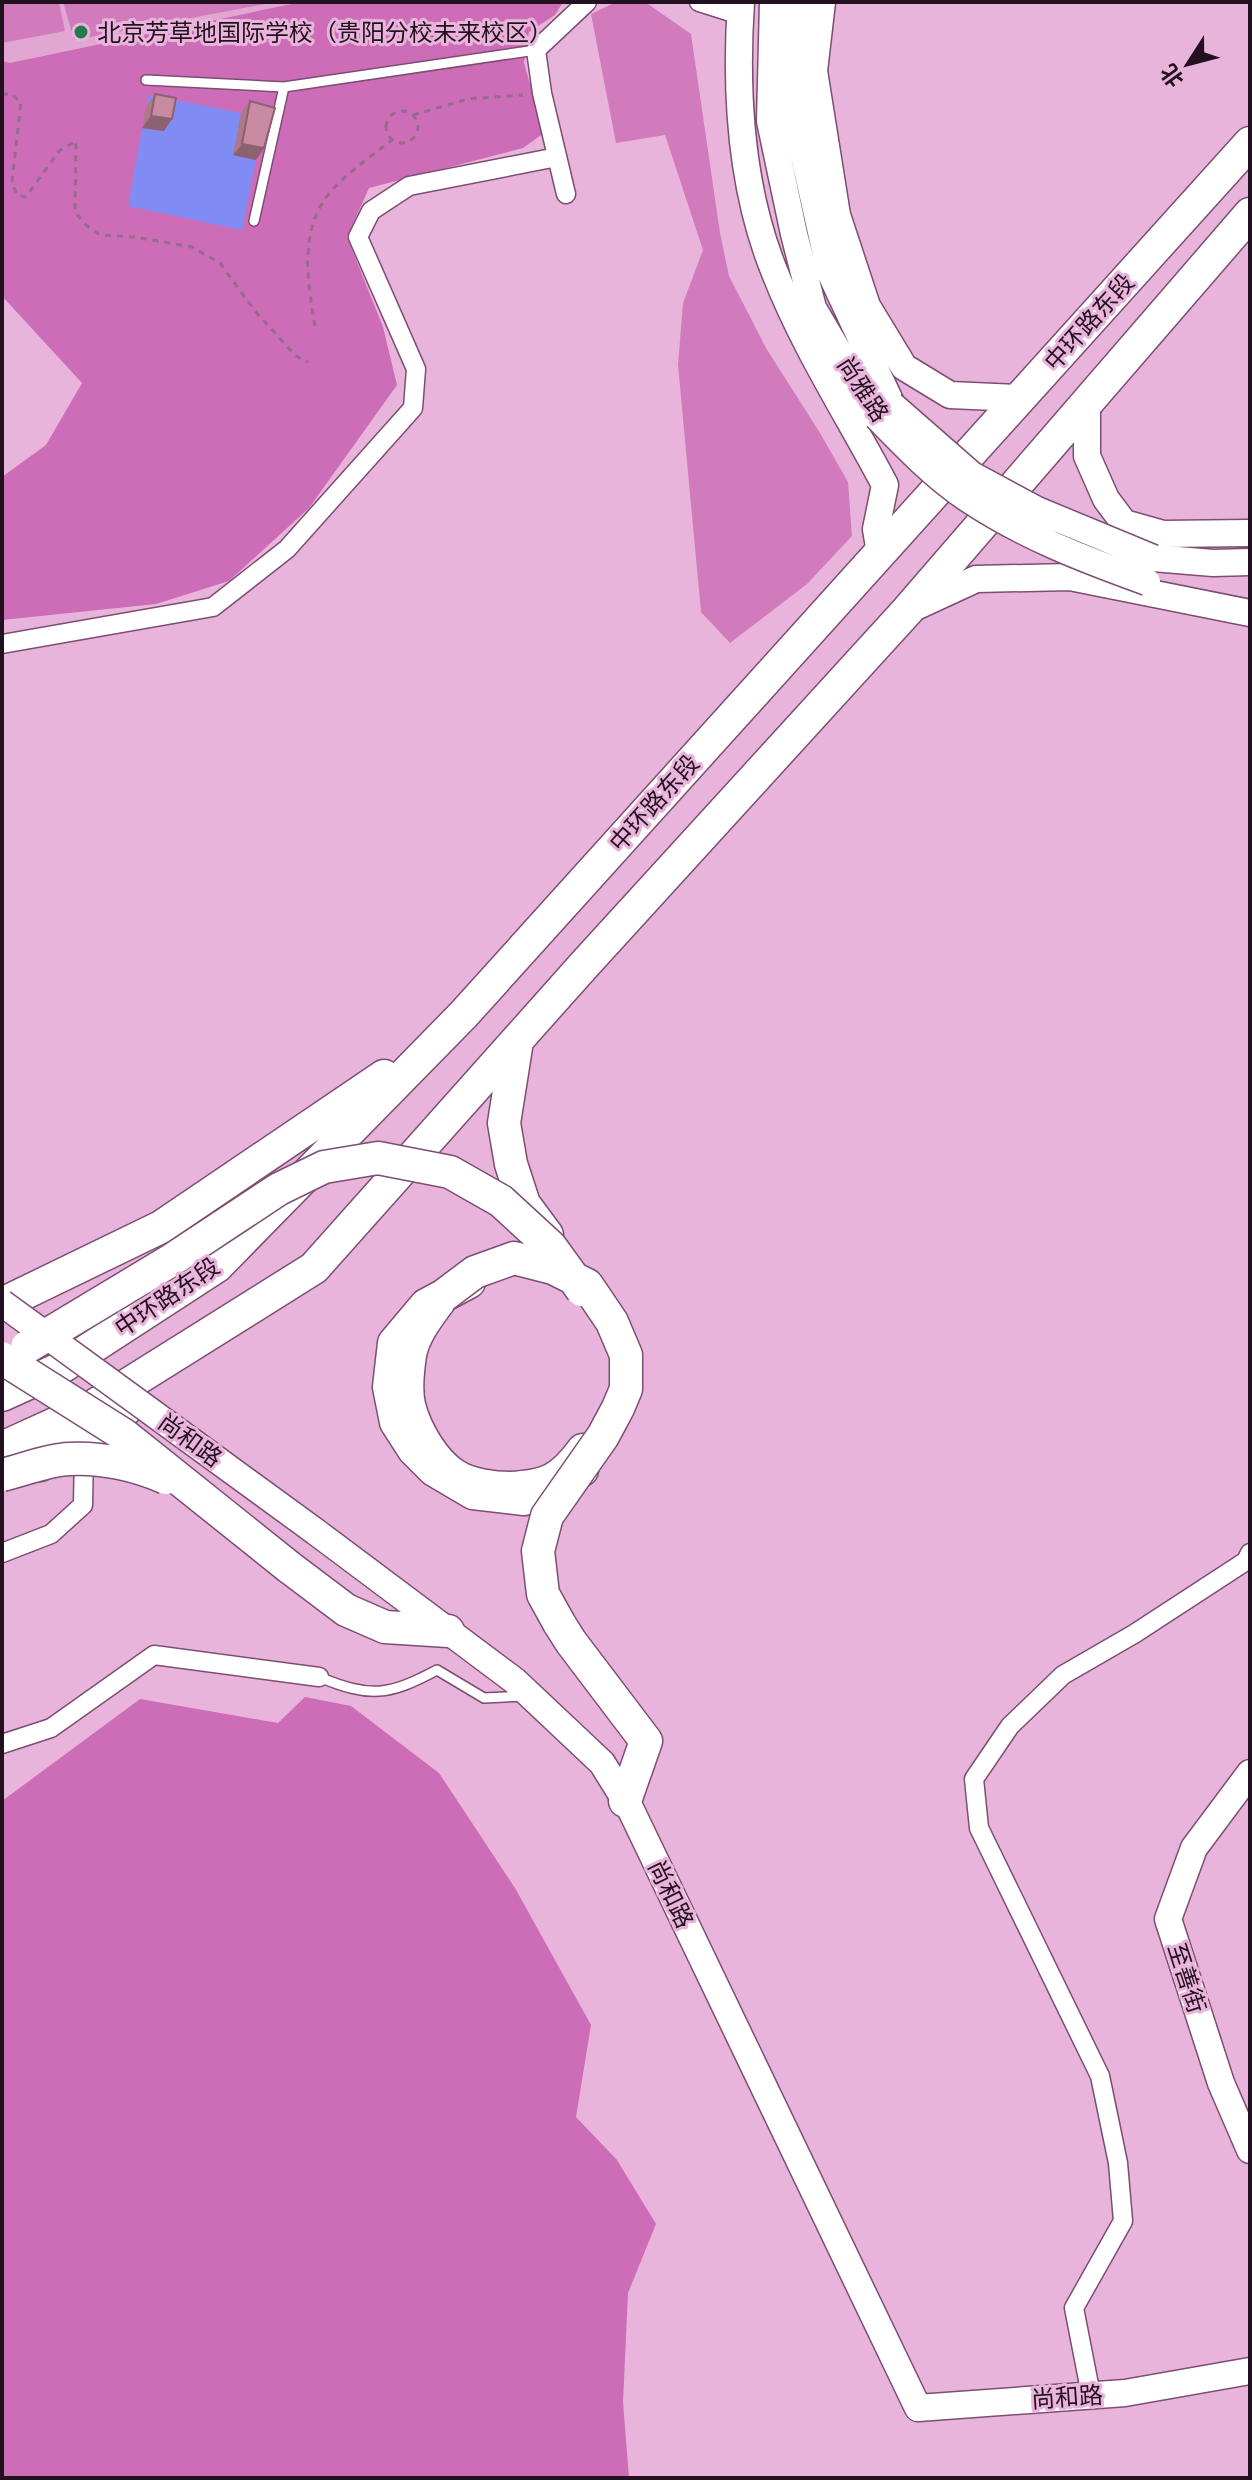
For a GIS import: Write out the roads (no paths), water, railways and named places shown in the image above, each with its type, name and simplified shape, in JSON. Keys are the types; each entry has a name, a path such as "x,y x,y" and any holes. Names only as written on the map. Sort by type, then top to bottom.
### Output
{"highway":[{"name":"中环路东段","path":"2,1395 57,1370 217,1266 440,1038 1250,143"},
{"name":"中环路东段","path":"2,1448 92,1407 314,1268 907,611 1250,214"},
{"path":"2,1303 161,1227 440,1038"},
{"path":"517,1041 504,1123 511,1164 524,1204 549,1238 619,1317 632,1355 630,1400 619,1430 597,1460 552,1490 524,1499 473,1493 434,1470 414,1450 396,1422 389,1387 394,1343 426,1305 470,1282 500,1274 546,1274 566,1280 582,1290"},
{"path":"448,1631 385,1627 346,1610 124,1435 10,1356 170,1261 279,1189 324,1167 378,1158 450,1172 501,1201 551,1247 582,1290 606,1329 614,1365 614,1397 606,1415 562,1477 534,1487 495,1488 457,1476 426,1444 409,1404 410,1354 421,1326 443,1296 475,1272 514,1258 553,1268 587,1285 612,1322 626,1355 626,1389 603,1436 547,1516 538,1551 543,1594 559,1623 646,1741 625,1801"},
{"path":"2,1486 77,1442 221,1345 314,1268"},
{"path":"2,1475 68,1459 113,1462 151,1471 193,1491"}],"main road":[{"name":"尚雅路","path":"773,2 770,121 813,308 885,411 972,475 1150,570 1250,594"},
{"name":"尚雅路","path":"798,2 796,120 830,272 885,411"},
{"path":"822,2 814,71 837,215 867,306 904,367 950,395 1020,398"},
{"path":"740,9 740,100 752,197 774,272 823,372 885,485 876,529 880,553"},
{"path":"1087,403 1087,456 1106,499 1124,523 1163,534 1250,533"},
{"name":"尚雅路","path":"1150,570 1250,562"},
{"path":"907,611 976,579 1070,577 1250,613"},
{"name":"尚和路","path":"2,1303 448,1631 531,1696 602,1763 625,1801 918,2408 1125,2393 1250,2371"},
{"name":"至善街","path":"1250,1773 1194,1848 1168,1919 1221,2083 1250,2150"}],"street":[{"path":"566,194 542,93 536,50 587,2"},
{"path":"699,2 740,9"},
{"path":"2,644 213,607 287,549 413,408 416,369 358,237 371,211 409,186 557,157"},
{"path":"2,1553 51,1534 83,1505 84,1451 77,1442"},
{"path":"1091,2395 1074,2308 1123,2221 1118,2163 1100,2076 979,1828 974,1779 1010,1726 1063,1675 1147,1626 1246,1561 1250,1553"},
{"path":"2,1744 51,1728 154,1655 319,1677"}],"lane":[{"path":"146,80 284,87 536,50"},
{"path":"254,221 284,87"},
{"path":"319,1677 350,1690 377,1692 410,1684 437,1670 484,1698 531,1696"}],"water":[{"path":"149,95 241,113 234,155 256,160 242,230 128,206 142,128 164,131 168,110 146,106"}],"place":[{"name":"北京芳草地国际学校（贵阳分校未来校区）","path":"81,32"}]}
